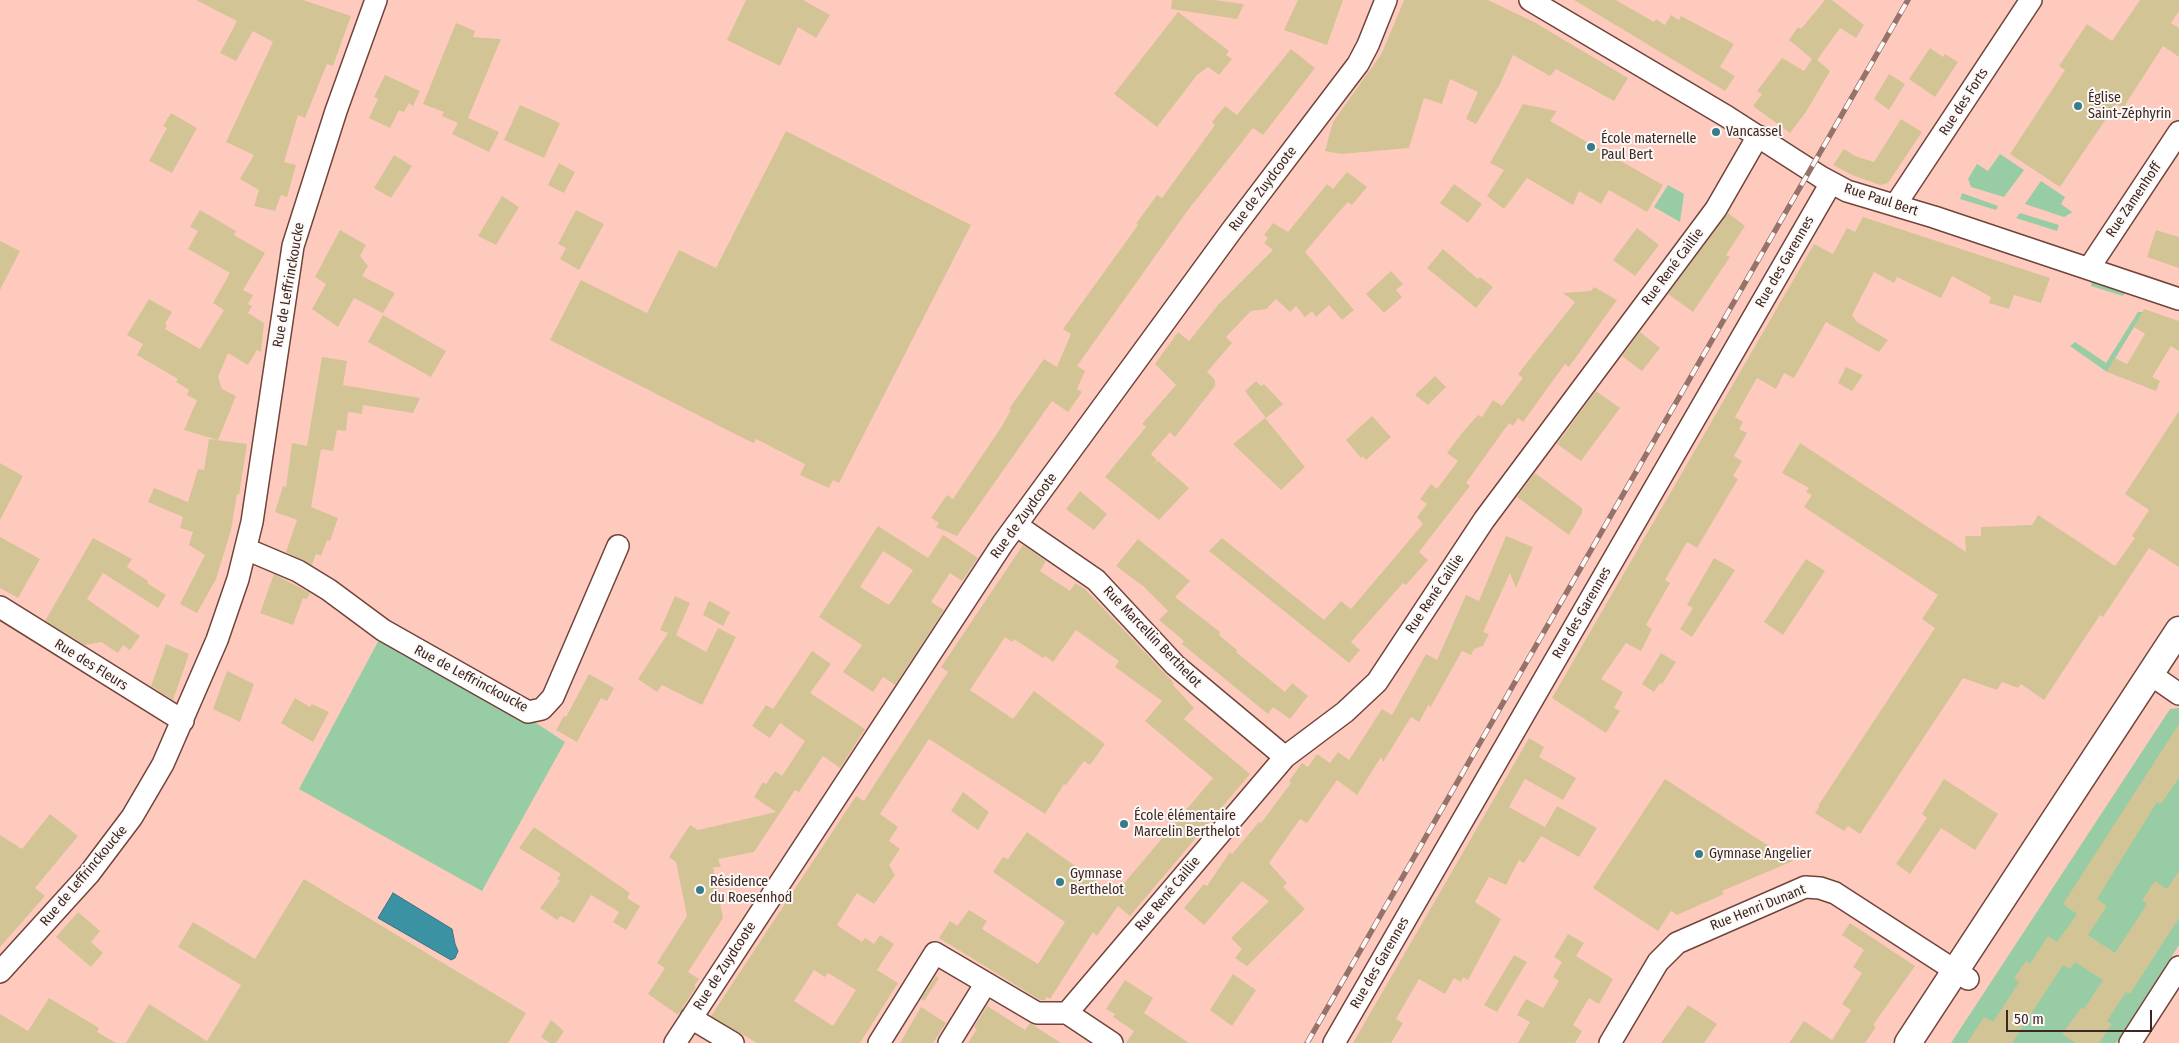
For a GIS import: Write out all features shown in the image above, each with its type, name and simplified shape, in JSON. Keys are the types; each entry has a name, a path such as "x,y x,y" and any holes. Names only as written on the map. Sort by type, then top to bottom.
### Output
{"main road":[{"path":"2164,684 2179,630"},
{"path":"1908,1043 1962,974 2164,684 2179,658"},
{"path":"1926,1043 1962,974"}],"street":[{"name":"Rue de Leffrinckoucke","path":"0,972 77,889 122,832 164,764 222,625 246,550 253,516 293,246 336,111 376,0"},
{"name":"Rue de Zuydcoote","path":"675,1043 1016,525 1232,230 1342,87 1368,45 1386,0"},
{"name":"Rue Paul Bert","path":"1530,0 1758,136 1831,182 1855,193 1896,204 2179,299"},
{"name":"Rue des Forts","path":"1896,204 2031,0"},
{"name":"Rue Zamenhoff","path":"2089,268 2179,132"},
{"name":"Rue René Caillie","path":"1067,1013 1285,756 1344,712 1377,682 1488,514 1716,209 1758,136"},
{"name":"Rue des Garennes","path":"1334,1043 1831,182"},
{"name":"Rue Marcellin Berthelot","path":"1016,525 1096,580 1175,665 1285,756"},
{"name":"Rue de Leffrinckoucke","path":"246,550 298,571 329,590 383,630 528,712 542,709 553,697 618,546"},
{"name":"Rue des Fleurs","path":"0,607 183,721"},
{"name":"Rue Henri Dunant","path":"1610,1043 1648,977 1670,948 1687,937 1790,893 1813,887 1828,890 1962,974"},
{"path":"879,1043 935,953 1037,1014 1067,1013 1112,1043"},
{"path":"2130,1043 2179,967"},
{"path":"948,1043 986,983"},
{"path":"691,1018 733,1043"}],"green space":[{"path":"2000,154 2024,170 2004,197 1971,187 1968,179 1977,164 1988,171"},
{"path":"2041,181 2065,197 2061,204 2071,213 2064,217 2025,204"},
{"path":"1668,185 1684,194 1680,222 1654,207"},
{"path":"1962,193 1998,206 1996,210 1960,199"},
{"path":"2020,213 2059,225 2057,231 2016,218"},
{"path":"2092,281 2125,292 2123,296 2091,286"},
{"path":"2138,312 2143,312 2107,372 2070,346 2075,342 2106,363"},
{"path":"387,625 565,742 482,891 299,789"},
{"path":"2179,708 2179,945 2116,1043 1951,1043 2170,709"}],"water":[{"path":"393,893 452,929 458,951 455,958 451,960 378,918"}],"building":[{"path":"196,0 303,0 351,16 333,66 327,64 305,118 298,115 284,162 296,165 287,197 281,195 275,211 254,206 259,190 240,179 254,155 226,142 273,42 253,31 236,61 220,53 237,21"},
{"path":"746,0 803,0 830,15 816,38 798,27 780,66 727,40"},
{"path":"1172,0 1214,0 1244,4 1237,19 1171,9"},
{"path":"1298,0 1343,0 1327,45 1284,30"},
{"path":"1404,0 1488,0 1534,22 1628,78 1614,101 1556,69 1550,76 1513,55 1500,84 1476,124 1466,119 1478,92 1450,79 1442,104 1424,98 1409,148 1341,154 1325,151 1333,122 1382,53"},
{"path":"1574,0 1616,0 1654,22 1656,19 1665,25 1671,15 1679,20 1681,16 1734,44 1720,67 1735,76 1725,91"},
{"path":"1825,0 1832,0 1864,25 1856,38 1840,28 1817,60 1830,71 1806,112 1790,133 1753,106 1762,94 1757,91 1782,58 1804,71 1812,59 1789,40 1798,27 1801,29"},
{"name":"Église Saint-Zéphyrin","path":"2140,0 2179,0 2179,11 2171,23 2179,28 2179,57 2163,46 2123,108 2116,104 2060,187 2010,154 2065,70 2059,66 2087,24 2112,41"},
{"path":"1178,12 1229,51 1226,55 1232,59 1219,75 1208,67 1197,75 1157,127 1114,94"},
{"path":"456,23 475,31 473,37 501,39 468,118 499,132 489,152 452,134 458,123 442,116 444,112 423,104"},
{"path":"1930,48 1943,57 1945,54 1958,62 1935,97 1909,79"},
{"path":"1291,49 1315,68 1263,135 1253,128 1188,210 1077,366 1085,371 1077,389 1082,392 1068,412 1052,401 957,536 936,527 939,523 931,518 947,495 953,499 1002,426 1011,410 1009,409 1044,359 1057,367 1071,334 1063,329 1138,225 1136,224 1157,195 1162,198 1215,125 1212,122 1225,106 1237,115"},
{"path":"1889,74 1905,84 1889,110 1874,99"},
{"path":"385,75 420,91 413,106 409,103 404,112 399,110 390,128 369,118 378,99 374,97"},
{"path":"1523,104 1557,111 1550,121 1663,185 1647,212 1609,190 1601,204 1579,191 1573,205 1527,178 1504,209 1487,196 1504,170 1490,163"},
{"path":"520,105 560,123 544,158 504,140"},
{"path":"171,113 197,128 172,173 149,161 167,128 163,126"},
{"path":"1901,119 1922,132 1888,183 1880,185 1852,175 1833,165 1844,149 1855,156 1874,162"},
{"path":"786,131 971,225 839,483 833,480 829,488 800,475 805,464 756,439 754,443 745,439 550,340 581,280 647,313 679,250 716,268"},
{"path":"394,155 412,166 391,198 374,188"},
{"path":"559,163 575,172 564,193 548,185"},
{"path":"1347,172 1367,187 1352,205 1348,202 1305,252 1354,310 1342,320 1329,305 1316,317 1312,311 1305,317 1296,306 1290,312 1276,299 1266,309 1251,311 1226,337 1232,343 1207,372 1215,380 1215,386 1175,437 1170,432 1151,454 1157,460 1152,466 1158,461 1189,488 1159,520 1105,477 1146,427 1142,424 1176,385 1155,364 1178,332 1189,341 1218,305 1273,250 1264,243 1268,238 1264,235 1273,223 1288,232 1327,184 1333,189"},
{"path":"1454,184 1482,204 1468,223 1440,203"},
{"path":"502,196 519,207 496,245 478,236"},
{"path":"200,210 236,231 234,235 265,253 243,290 253,295 248,304 252,306 248,313 264,323 261,352 257,350 248,365 228,353 218,377 222,389 236,396 218,440 184,430 197,400 187,395 189,390 176,382 178,379 137,355 143,344 127,335 149,299 172,312 165,324 167,325 165,329 200,349 224,310 213,303 230,273 188,249 198,231 190,227"},
{"path":"576,210 604,224 579,270 560,259 566,248 558,244"},
{"path":"1728,213 1745,226 1726,255 1730,257 1693,312 1668,294"},
{"path":"1863,217 2050,278 2041,303 2014,295 2009,309 1989,303 1991,297 1952,276 1941,298 1897,277 1894,283 1874,272 1852,315 1857,322 1888,340 1879,352 1826,322 1794,378 1784,373 1776,389 1757,378 1735,417 1743,422 1739,429 1747,433 1734,456 1742,461 1733,476 1738,479 1697,548 1687,542 1665,580 1670,583 1646,625 1652,629 1641,651 1626,643 1601,679 1623,692 1614,708 1620,711 1606,733 1552,698 1814,244 1833,254 1847,228 1855,232"},
{"path":"1637,228 1659,245 1635,276 1613,260"},
{"path":"340,230 366,245 360,256 368,266 362,276 395,293 383,313 354,298 338,327 312,309 326,284 315,277"},
{"path":"2156,230 2179,237 2179,268 2147,257"},
{"path":"0,241 20,251 0,290"},
{"path":"1443,249 1478,279 1480,277 1493,287 1476,308 1427,268"},
{"path":"1391,271 1403,284 1396,290 1402,297 1384,313 1366,294"},
{"path":"1594,287 1617,300 1569,367 1565,364 1523,422 1518,418 1513,426 1509,423 1466,483 1470,486 1419,552 1428,560 1406,585 1403,583 1351,642 1360,650 1349,663 1209,551 1222,538 1324,620 1341,601 1351,609 1423,524 1417,517 1427,504 1420,499 1431,484 1437,489 1458,461 1447,453 1478,415 1482,417 1493,400 1502,406 1523,378 1518,374 1575,302 1563,293 1591,291"},
{"path":"2144,309 2179,321 2179,351 2171,346 2152,377 2160,381 2156,391 2107,372 2115,358 2127,364 2145,334 2134,327"},
{"path":"383,315 446,351 431,377 368,342"},
{"path":"1640,332 1660,348 1642,371 1622,356"},
{"path":"322,357 347,361 343,385 420,398 413,413 363,405 362,414 348,412 346,431 337,430 333,451 321,449 311,507 338,518 330,541 327,540 321,556 316,554 312,565 286,552 297,520 275,512 283,486 286,487 292,443 307,446"},
{"path":"1846,367 1863,375 1852,391 1838,383"},
{"path":"1435,376 1446,387 1428,405 1415,395"},
{"path":"1256,381 1261,386 1264,384 1283,404 1266,418 1245,391"},
{"path":"1596,391 1620,408 1581,461 1557,444"},
{"path":"2179,411 2179,567 2149,548 2103,617 2100,615 2044,700 2021,684 2018,688 2002,682 1997,690 1963,678 1860,834 1848,826 1844,831 1815,813 1935,628 1922,619 1938,595 1804,507 1812,495 1806,492 1809,488 1782,473 1800,443 1966,552 1965,536 1981,536 1981,527 2032,525 2038,515 2115,566 2135,538 2132,536 2149,510 2125,494"},
{"path":"1372,416 1391,437 1366,460 1363,456 1361,458 1346,440"},
{"path":"1265,418 1305,467 1281,490 1233,444"},
{"path":"209,439 247,444 231,530 216,579 197,613 180,604 205,555 189,545 193,532 180,528 183,517 148,502 154,488 188,502 198,469 204,470"},
{"path":"0,463 23,476 0,520"},
{"path":"1535,473 1582,508 1582,513 1569,535 1517,497"},
{"path":"1080,491 1107,514 1094,530 1066,509"},
{"path":"878,526 928,558 943,535 978,558 962,581 950,573 931,602 944,610 895,685 883,677 873,692 843,672 862,645 819,617","holes":["883,551 913,570 889,605 860,587"]},
{"path":"1506,536 1533,547 1516,588 1510,573 1483,632 1489,634 1483,646 1474,649 1471,655 1462,651 1430,708 1429,704 1419,722 1411,717 1383,762 1381,757 1357,795 1337,780 1307,823 1300,819 1269,863 1287,883 1283,887 1305,909 1247,966 1235,958 1242,949 1231,938 1269,901 1242,881 1204,925 1184,908 1204,884 1207,886 1230,852 1232,854 1259,822 1261,823 1291,783 1289,781 1302,763 1308,767 1317,754 1330,763 1338,752 1349,760 1382,709 1392,715 1426,654 1437,660 1466,595 1479,601"},
{"path":"0,537 40,559 18,598 0,588"},
{"path":"93,538 132,559 127,567 166,595 158,608 103,573 87,599 140,636 130,650 123,645 118,653 101,642 85,645 45,621"},
{"path":"1138,539 1190,581 1175,597 1220,632 1219,635 1237,650 1236,652 1285,692 1292,683 1308,696 1290,719 1273,707 1268,714 1182,644 1184,641 1159,620 1168,611 1143,586 1116,566"},
{"path":"1023,545 1046,561 1040,571 1070,591 1075,583 1085,589 1174,683 1173,685 1194,708 1184,719 1250,774 1130,916 1118,906 1097,936 1093,932 1050,999 1047,997 1045,1000 1040,1000 939,938 950,921 957,926 969,910 987,921 982,929 1038,964 1065,922 993,872 1003,857 1008,859 1027,832 1115,894 1213,778 1145,721 1162,701 1115,667 1119,661 1076,630 1053,662 1045,656 1043,658 1014,639 1012,642 1005,637 970,690 1013,719 1034,691 1105,744 1090,765 1084,761 1066,785 1064,784 1045,814 929,739 880,814 898,827 889,841 900,849 889,865 895,875 874,904 857,893 837,925 862,942 865,938 874,944 880,935 894,944 877,970 898,983 860,1043 757,1043 711,1016 856,796 864,801 948,672 941,667","holes":["814,970 825,977 828,973 856,990 833,1026 794,1001"]},
{"path":"1714,558 1735,570 1692,637 1680,629 1693,608 1687,605"},
{"path":"1806,559 1825,571 1783,635 1764,622"},
{"path":"274,574 310,593 307,599 303,598 293,625 260,613"},
{"path":"675,596 690,603 676,635 706,652 718,628 736,637 702,705 662,685 657,692 638,679 668,633 660,630"},
{"path":"709,601 730,612 723,626 703,615"},
{"path":"166,644 189,654 173,700 151,686"},
{"path":"812,651 831,664 810,693 865,729 840,768 823,756 799,792 795,790 754,852 718,859 721,867 713,867 723,918 688,972 699,979 678,1015 648,994 665,968 657,963 687,916 676,862 669,857 690,825 698,830 776,812 754,797 763,782 766,784 775,771 782,776 805,741 780,723 770,738 752,726 766,705 773,709"},
{"path":"1661,653 1676,662 1662,684 1660,683 1654,692 1642,684"},
{"path":"227,671 254,684 240,722 213,709"},
{"path":"589,674 614,688 607,701 601,698 577,742 556,730 564,716 566,717"},
{"path":"295,698 310,707 312,704 329,712 313,742 281,723"},
{"path":"2179,724 2179,778 2161,804 2157,802 2097,899 2107,906 2088,935 2115,953 2147,904 2142,900 2155,881 2167,889 2179,871 2179,918 2130,994 2126,992 2107,1021 2112,1024 2099,1043 2076,1043 2062,1034 2081,1008 2084,1009 2103,980 2075,962 2070,969 2063,965 2012,1043 1967,1043 1984,1017 1993,1022 2019,982 2014,978 2026,961 2030,964 2048,936 2057,942 2077,914 2063,904"},
{"path":"1529,738 1544,747 1539,757 1576,778 1563,800 1525,779 1509,807 1545,827 1557,806 1597,828 1579,857 1541,836 1524,863 1519,860 1506,885 1489,877 1475,902 1501,919 1468,980 1463,977 1461,982 1454,978 1445,994 1419,979 1396,1019 1403,1023 1391,1043 1353,1043"},
{"name":"Gymnase Angelier","path":"1665,779 1793,861 1722,891 1724,894 1677,915 1671,911 1658,931 1593,888"},
{"path":"1944,779 1998,814 1975,850 1941,828 1910,874 1896,864 1927,818 1922,814"},
{"path":"963,792 989,812 978,830 951,811"},
{"path":"50,814 78,836 35,888 45,896 0,947 0,835 22,849"},
{"path":"534,827 630,893 627,898 640,906 626,930 613,922 619,912 591,895 574,923 561,916 557,920 540,908 560,881 557,879 561,874 519,848"},
{"path":"304,879 526,1013 508,1043 126,1043 149,1004 207,1041 241,985 178,947 193,922 255,959"},
{"path":"78,912 100,931 91,942 103,953 91,967 56,937"},
{"path":"1850,923 1915,966 1873,1025 1876,1027 1865,1043 1789,1043 1804,1021 1832,1040 1851,1010 1842,1004 1862,973 1853,967 1864,950 1842,935"},
{"path":"1568,934 1584,943 1576,956 1613,979 1599,1004 1589,998 1573,1025 1582,1031 1575,1043 1518,1043 1530,1022 1517,1015 1526,999 1543,1008 1559,981 1553,977 1562,962 1554,957"},
{"path":"1514,955 1527,962 1497,1012 1484,1005"},
{"path":"1233,974 1256,990 1232,1026 1210,1010"},
{"path":"936,976 939,978 924,1001 921,999"},
{"path":"1125,980 1153,998 1144,1013 1189,1043 1126,1043 1134,1031 1113,1017 1115,1014 1106,1009"},
{"path":"49,998 99,1028 97,1032 116,1043 0,1043 0,1014 28,1031"},
{"path":"1688,1005 1717,1024 1704,1043 1661,1043"},
{"path":"987,1006 1025,1030 1030,1023 1061,1043 968,1043 977,1029 974,1027"},
{"path":"921,1007 946,1023 933,1043 900,1043"},
{"path":"551,1020 564,1031 556,1043 550,1043 541,1037"}],"railway":[{"path":"1307,1043 1908,0"}],"place":[{"name":"Église Saint-Zéphyrin","path":"2078,106"},
{"name":"Vancassel","path":"1716,132"},
{"name":"École maternelle Paul Bert","path":"1591,147"},
{"name":"École élémentaire Marcelin Berthelot","path":"1124,824"},
{"name":"Gymnase Angelier","path":"1699,854"},
{"name":"Gymnase Berthelot","path":"1060,882"},
{"name":"Résidence du Roesenhod","path":"700,890"}]}
